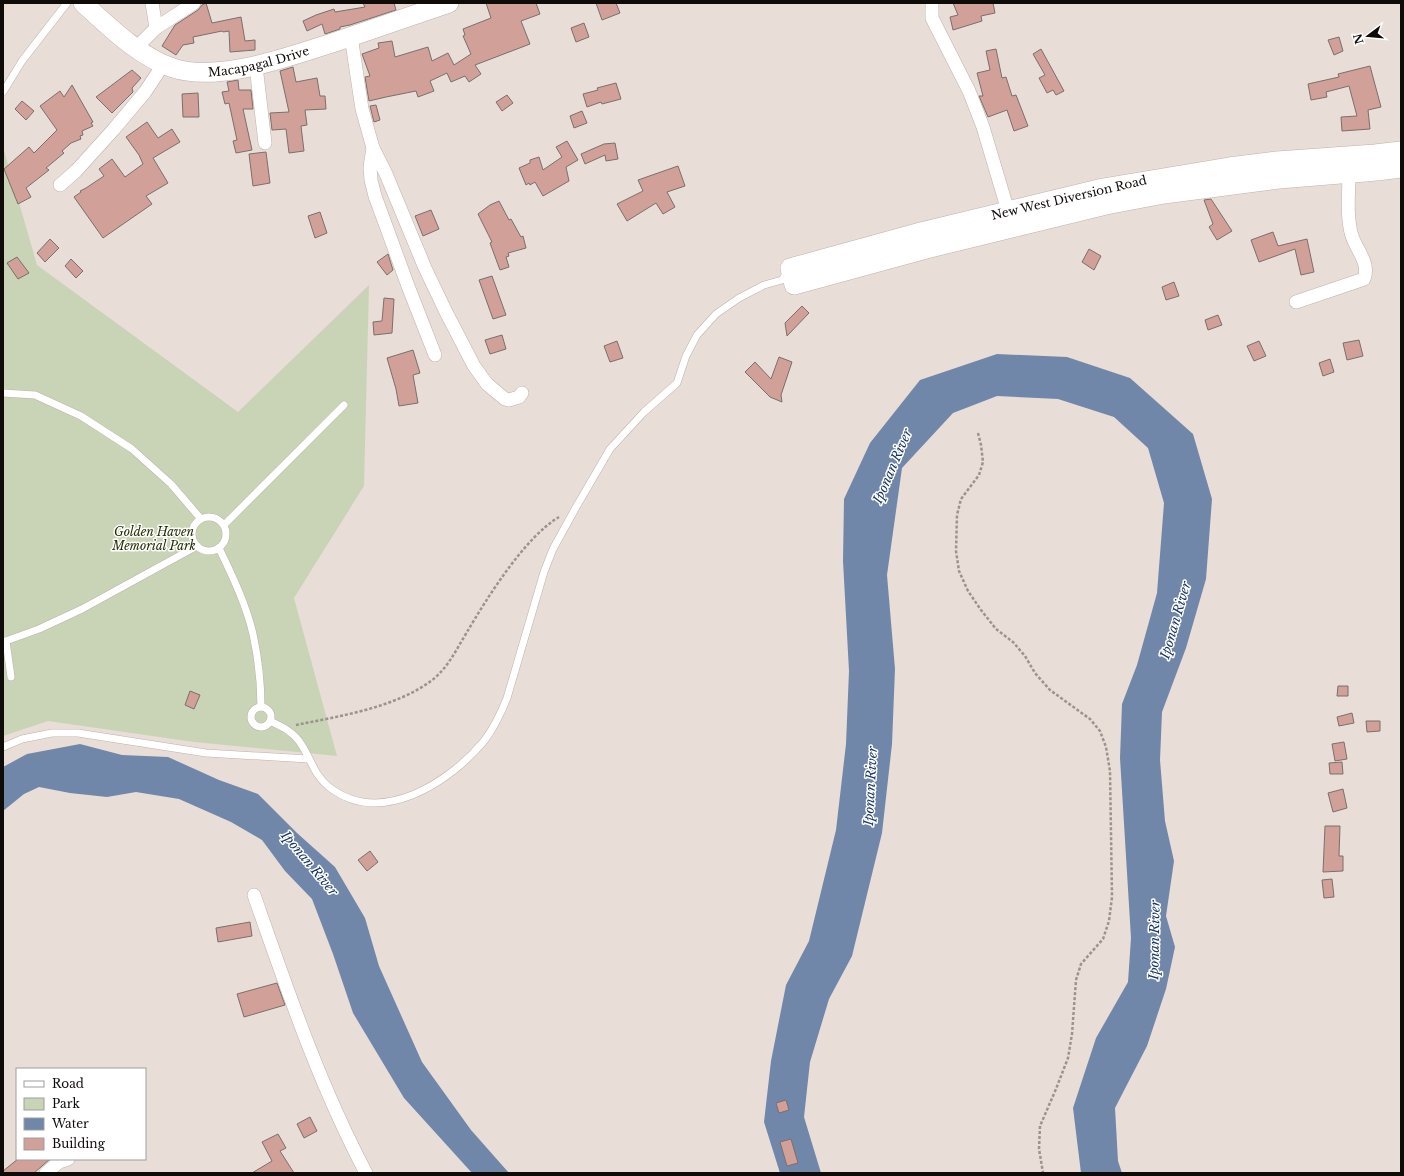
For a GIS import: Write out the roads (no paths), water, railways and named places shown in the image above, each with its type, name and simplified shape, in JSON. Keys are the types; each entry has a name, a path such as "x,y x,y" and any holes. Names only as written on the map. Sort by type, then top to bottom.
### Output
{"street":[{"name":"Macapagal Drive","path":"83,3 136,48 163,65 175,69 204,73 256,66 449,3"},
{"path":"152,3 156,28"},
{"path":"136,48 156,28 194,3"},
{"path":"932,3 932,18 969,91 983,127 1008,211"},
{"path":"351,36 362,109 373,148 386,174 425,268 446,312 474,366 487,384 505,399 509,400 519,397 522,392"},
{"path":"60,185 76,171 114,129 145,92 163,65"},
{"path":"256,66 265,144"},
{"path":"373,148 370,167 371,180 375,196 435,355"},
{"name":"New West Diversion Road","path":"789,278 921,232 1103,188 1277,161 1401,151"},
{"name":"New West Diversion Road","path":"789,278 926,249 1106,205 1232,184 1401,168"},
{"path":"1296,302 1364,279 1366,265 1352,236 1350,222 1349,173"},
{"path":"254,895 318,1070 350,1143 366,1173"},
{"path":"46,1173 59,1162 65,1160"}],"lane":[{"path":"3,92 22,61 67,3"},
{"path":"270,721 293,734 301,744 315,773 328,786 344,796 366,802 384,802 414,795 438,782 463,764 485,740 499,718 507,698 544,572 553,549 610,449 644,412 677,383 686,356 697,335 716,314 739,298 764,285 789,278"},
{"path":"3,393 35,395 81,416 132,449 171,484 201,518"},
{"path":"224,525 344,405"},
{"path":"201,518 216,518 224,525 226,535 223,544 219,548 206,551 197,546 194,542 192,531 194,526 201,518"},
{"path":"11,677 5,641 39,629 82,609 197,546"},
{"path":"219,548 236,584 253,633 258,663 261,707"},
{"path":"261,707 267,709 270,715 270,721 265,726 259,727 253,723 251,717 252,711 261,707"},
{"path":"3,747 22,739 52,733 78,733 206,752 308,759"}],"water":[{"name":"Iponan River","path":"997,354 1067,357 1130,378 1193,434 1212,499 1206,579 1186,648 1162,712 1160,760 1165,821 1174,861 1166,916 1175,947 1166,989 1147,1046 1115,1108 1118,1161 1122,1173 1081,1173 1073,1108 1096,1038 1128,982 1131,938 1120,758 1122,704 1137,665 1157,593 1164,503 1148,448 1114,417 1058,399 997,396 953,413 902,468 887,575 895,669 892,744 882,833 852,956 829,999 810,1062 804,1117 821,1173 780,1173 764,1122 771,1061 786,985 809,941 836,830 846,744 849,671 843,561 844,499 870,443 920,380"},
{"name":"Iponan River","path":"80,744 122,755 168,757 219,780 258,794 297,833 335,867 365,918 379,966 422,1062 471,1130 509,1173 472,1173 404,1098 353,1013 312,899 285,871 262,840 231,822 179,799 136,792 107,797 70,793 39,787 24,794 3,811 3,767 27,754"}],"park label":[{"name":"Golden Haven Memorial Park","path":"154,539"}]}
